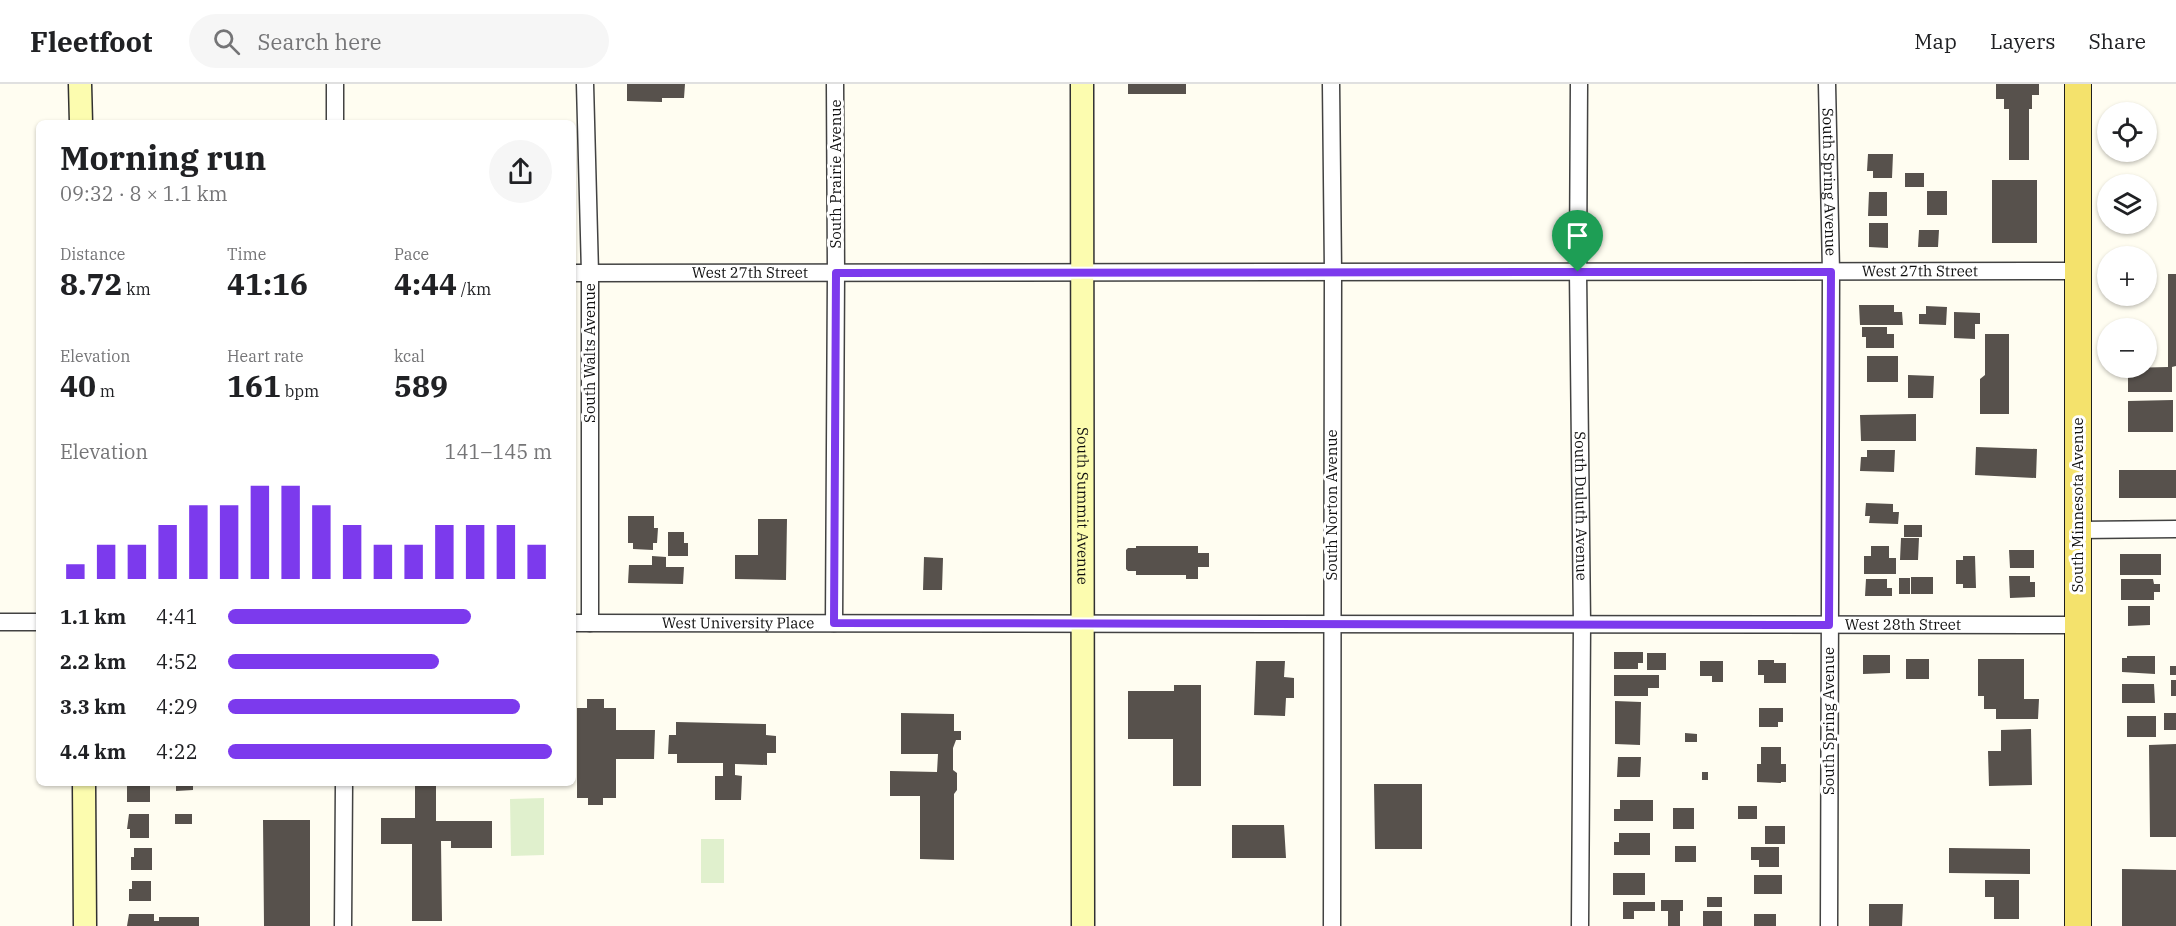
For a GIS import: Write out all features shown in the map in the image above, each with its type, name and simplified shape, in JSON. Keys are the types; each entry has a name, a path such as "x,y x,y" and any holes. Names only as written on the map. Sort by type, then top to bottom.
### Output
{"main road":[{"name":"South Minnesota Avenue","path":"2078,84 2078,926"}],"street":[{"path":"80,84 81,120"},
{"path":"335,84 335,120"},
{"name":"South Walts Avenue","path":"581,623 581,273 585,84"},
{"name":"South Prairie Avenue","path":"834,623 835,84"},
{"name":"South Summit Avenue","path":"1082,84 1083,926"},
{"name":"South Norton Avenue","path":"1331,84 1332,926"},
{"name":"South Duluth Avenue","path":"1579,84 1578,272 1582,624 1580,926"},
{"name":"South Spring Avenue","path":"1827,84 1831,272 1829,926"},
{"name":"West 27th Street","path":"581,273 2079,271"},
{"path":"2078,530 2176,530"},
{"path":"0,622 36,622"},
{"name":"West University Place","path":"581,623 1083,623"},
{"name":"West 28th Street","path":"1083,623 2077,625"},
{"path":"84,786 85,926"},
{"path":"343,926 344,786"}],"green space":[{"path":"544,798 544,855 511,856 510,799"},
{"path":"701,839 724,839 724,883 701,883"}],"building":[{"path":"627,84 685,84 684,98 662,98 662,102 627,101"},
{"path":"1128,84 1186,84 1186,94 1128,94"},
{"path":"1996,84 2039,84 2039,95 2032,95 2032,109 2029,109 2029,160 2009,160 2009,109 2004,109 2004,99 1996,99"},
{"path":"1868,154 1893,154 1892,178 1873,178 1873,171 1867,171"},
{"path":"1905,173 1924,173 1924,187 1905,187"},
{"path":"1992,180 2037,180 2037,243 1992,243"},
{"path":"1927,191 1947,191 1947,215 1927,215"},
{"path":"1869,192 1887,192 1887,216 1868,216"},
{"path":"1869,223 1888,223 1888,248 1869,247"},
{"path":"1919,230 1939,230 1938,247 1918,247"},
{"path":"2168,274 2176,274 2176,366 2172,367 2172,392 2128,392 2128,378 2157,378 2157,367 2168,367"},
{"path":"1859,305 1894,305 1894,312 1902,312 1903,325 1860,325"},
{"path":"1926,306 1947,307 1946,325 1919,324 1919,314 1926,314"},
{"path":"1954,312 1980,313 1980,324 1975,324 1975,339 1954,338"},
{"path":"1862,327 1887,327 1887,334 1894,334 1894,348 1866,348 1866,337 1862,337"},
{"path":"1985,334 2009,334 2009,414 1980,414 1980,379 1985,375"},
{"path":"1867,356 1898,356 1898,382 1867,382"},
{"path":"1908,375 1934,376 1933,398 1908,398"},
{"path":"2173,400 2173,432 2128,432 2128,401"},
{"path":"1916,414 1916,441 1861,441 1860,415"},
{"path":"1976,447 2037,449 2036,478 1975,475"},
{"path":"1867,450 1895,450 1894,472 1860,471 1861,457 1867,457"},
{"path":"2119,470 2176,470 2176,498 2119,498"},
{"path":"1866,503 1893,504 1893,512 1899,512 1898,524 1869,523 1870,516 1865,516"},
{"path":"628,516 654,516 654,528 658,528 657,543 653,543 653,550 633,549 633,543 628,543"},
{"path":"758,519 787,519 786,580 735,579 735,555 758,555"},
{"path":"1904,525 1922,525 1922,537 1904,537"},
{"path":"668,532 684,532 684,543 688,543 688,556 668,556"},
{"path":"1901,538 1919,538 1918,560 1900,560"},
{"path":"1136,546 1198,546 1198,553 1209,553 1209,567 1198,567 1198,579 1186,579 1186,575 1136,575 1136,571 1126,569 1126,550 1136,548"},
{"path":"1871,546 1889,546 1889,558 1896,558 1896,574 1864,574 1864,556 1871,556"},
{"path":"2009,550 2034,550 2034,568 2010,568"},
{"path":"2120,554 2161,554 2161,575 2120,575"},
{"path":"652,556 666,557 666,567 684,567 683,584 628,583 629,565 652,565"},
{"path":"1963,556 1975,556 1976,588 1963,588 1963,584 1956,584 1956,560 1963,560"},
{"path":"924,557 943,558 942,590 923,590"},
{"path":"2009,576 2030,576 2030,582 2035,582 2035,597 2010,598"},
{"path":"1911,577 1933,577 1933,594 1911,594"},
{"path":"1899,578 1910,578 1910,594 1899,594"},
{"path":"1866,579 1887,579 1887,588 1892,588 1892,596 1865,596"},
{"path":"2121,579 2153,579 2154,584 2160,584 2160,592 2154,592 2154,600 2121,600"},
{"path":"2128,606 2150,606 2150,625 2128,626"},
{"path":"1614,652 1643,652 1643,663 1638,663 1638,669 1614,669"},
{"path":"1647,653 1666,653 1666,670 1647,670"},
{"path":"1863,655 1890,655 1890,673 1863,674"},
{"path":"2127,656 2155,656 2155,674 2122,672 2122,658 2127,658"},
{"path":"1906,659 1929,659 1929,679 1906,679"},
{"path":"1978,659 2024,659 2024,699 2039,699 2038,719 1996,719 1996,709 1984,709 1984,696 1978,696"},
{"path":"1758,660 1786,663 1786,683 1764,683 1764,675 1758,675"},
{"path":"1256,661 1285,661 1284,677 1294,678 1294,698 1286,698 1285,716 1254,715"},
{"path":"1700,661 1723,661 1723,682 1712,682 1712,676 1700,676"},
{"path":"2170,666 2176,666 2176,675 2170,675"},
{"path":"1614,675 1659,675 1659,688 1648,688 1648,696 1614,696"},
{"path":"2171,680 2176,680 2176,696 2171,696"},
{"path":"2122,684 2154,684 2155,703 2122,703"},
{"path":"1174,685 1201,685 1201,786 1173,786 1173,739 1128,739 1128,691 1174,691"},
{"path":"587,699 604,699 604,708 616,708 616,730 655,730 654,759 616,759 616,798 603,798 603,805 588,805 588,798 577,798 577,708 587,708"},
{"path":"1615,701 1641,702 1640,745 1615,744"},
{"path":"1759,708 1783,708 1783,722 1778,722 1778,727 1759,727"},
{"path":"901,713 954,714 954,731 961,731 961,740 956,740 953,748 953,770 957,773 957,790 954,794 954,860 920,859 920,796 890,796 890,771 937,772 938,754 901,754"},
{"path":"2164,713 2176,713 2176,730 2164,730"},
{"path":"2127,716 2156,716 2156,737 2127,737"},
{"path":"676,722 766,724 766,735 776,736 776,753 767,753 767,765 735,764 735,775 742,776 741,800 715,800 715,776 723,776 723,763 677,763 677,754 668,754 669,735 676,735"},
{"path":"2031,729 2032,785 1989,786 1988,751 2001,751 2001,730"},
{"path":"1685,733 1697,734 1697,742 1685,742"},
{"path":"2176,744 2176,837 2150,837 2149,745"},
{"path":"1761,747 1781,747 1781,764 1786,764 1786,782 1757,782 1757,764 1761,764"},
{"path":"1618,757 1641,757 1640,777 1617,777"},
{"path":"1702,772 1708,772 1708,780 1702,780"},
{"path":"1374,784 1422,784 1422,849 1375,849"},
{"path":"127,786 150,786 150,802 127,802"},
{"path":"176,786 193,786 193,790 176,791"},
{"path":"415,786 436,786 436,821 492,821 492,848 451,848 451,841 441,841 442,921 412,921 412,844 381,844 381,818 415,818"},
{"path":"1620,800 1653,800 1653,821 1614,821 1614,809 1620,809"},
{"path":"1738,806 1757,806 1757,819 1738,819"},
{"path":"1673,808 1694,808 1694,829 1673,829"},
{"path":"129,814 149,814 149,838 130,838 130,829 127,829"},
{"path":"175,814 192,814 192,824 175,824"},
{"path":"263,820 310,820 310,926 264,926"},
{"path":"1232,825 1284,825 1286,858 1232,858"},
{"path":"1765,826 1785,826 1785,844 1765,844"},
{"path":"1619,833 1650,833 1650,855 1614,855 1614,842 1619,842"},
{"path":"1675,846 1696,846 1696,862 1675,862"},
{"path":"1751,847 1779,847 1779,867 1759,867 1759,860 1751,860"},
{"path":"134,848 152,848 152,870 131,870"},
{"path":"1949,848 2030,849 2030,874 1949,873"},
{"path":"2122,869 2176,870 2176,926 2122,926"},
{"path":"1613,873 1645,873 1645,895 1613,895"},
{"path":"1754,875 1782,875 1782,894 1754,894"},
{"path":"1985,880 2019,880 2019,919 1994,919 1994,897 1985,897"},
{"path":"132,881 151,881 151,901 129,901"},
{"path":"1707,897 1722,897 1722,907 1707,907"},
{"path":"1661,900 1683,900 1680,926 1668,926 1668,911 1661,911"},
{"path":"1623,902 1655,902 1655,911 1634,911 1634,919 1623,919"},
{"path":"1869,904 1903,904 1902,926 1869,926"},
{"path":"1703,911 1722,911 1722,926 1703,926"},
{"path":"129,914 154,914 154,921 159,921 159,917 199,917 199,926 127,926"},
{"path":"1754,914 1776,914 1776,926 1754,926"}],"route":[{"path":"1578,272 1831,272 1829,625 834,623 836,273 1578,272"}]}
